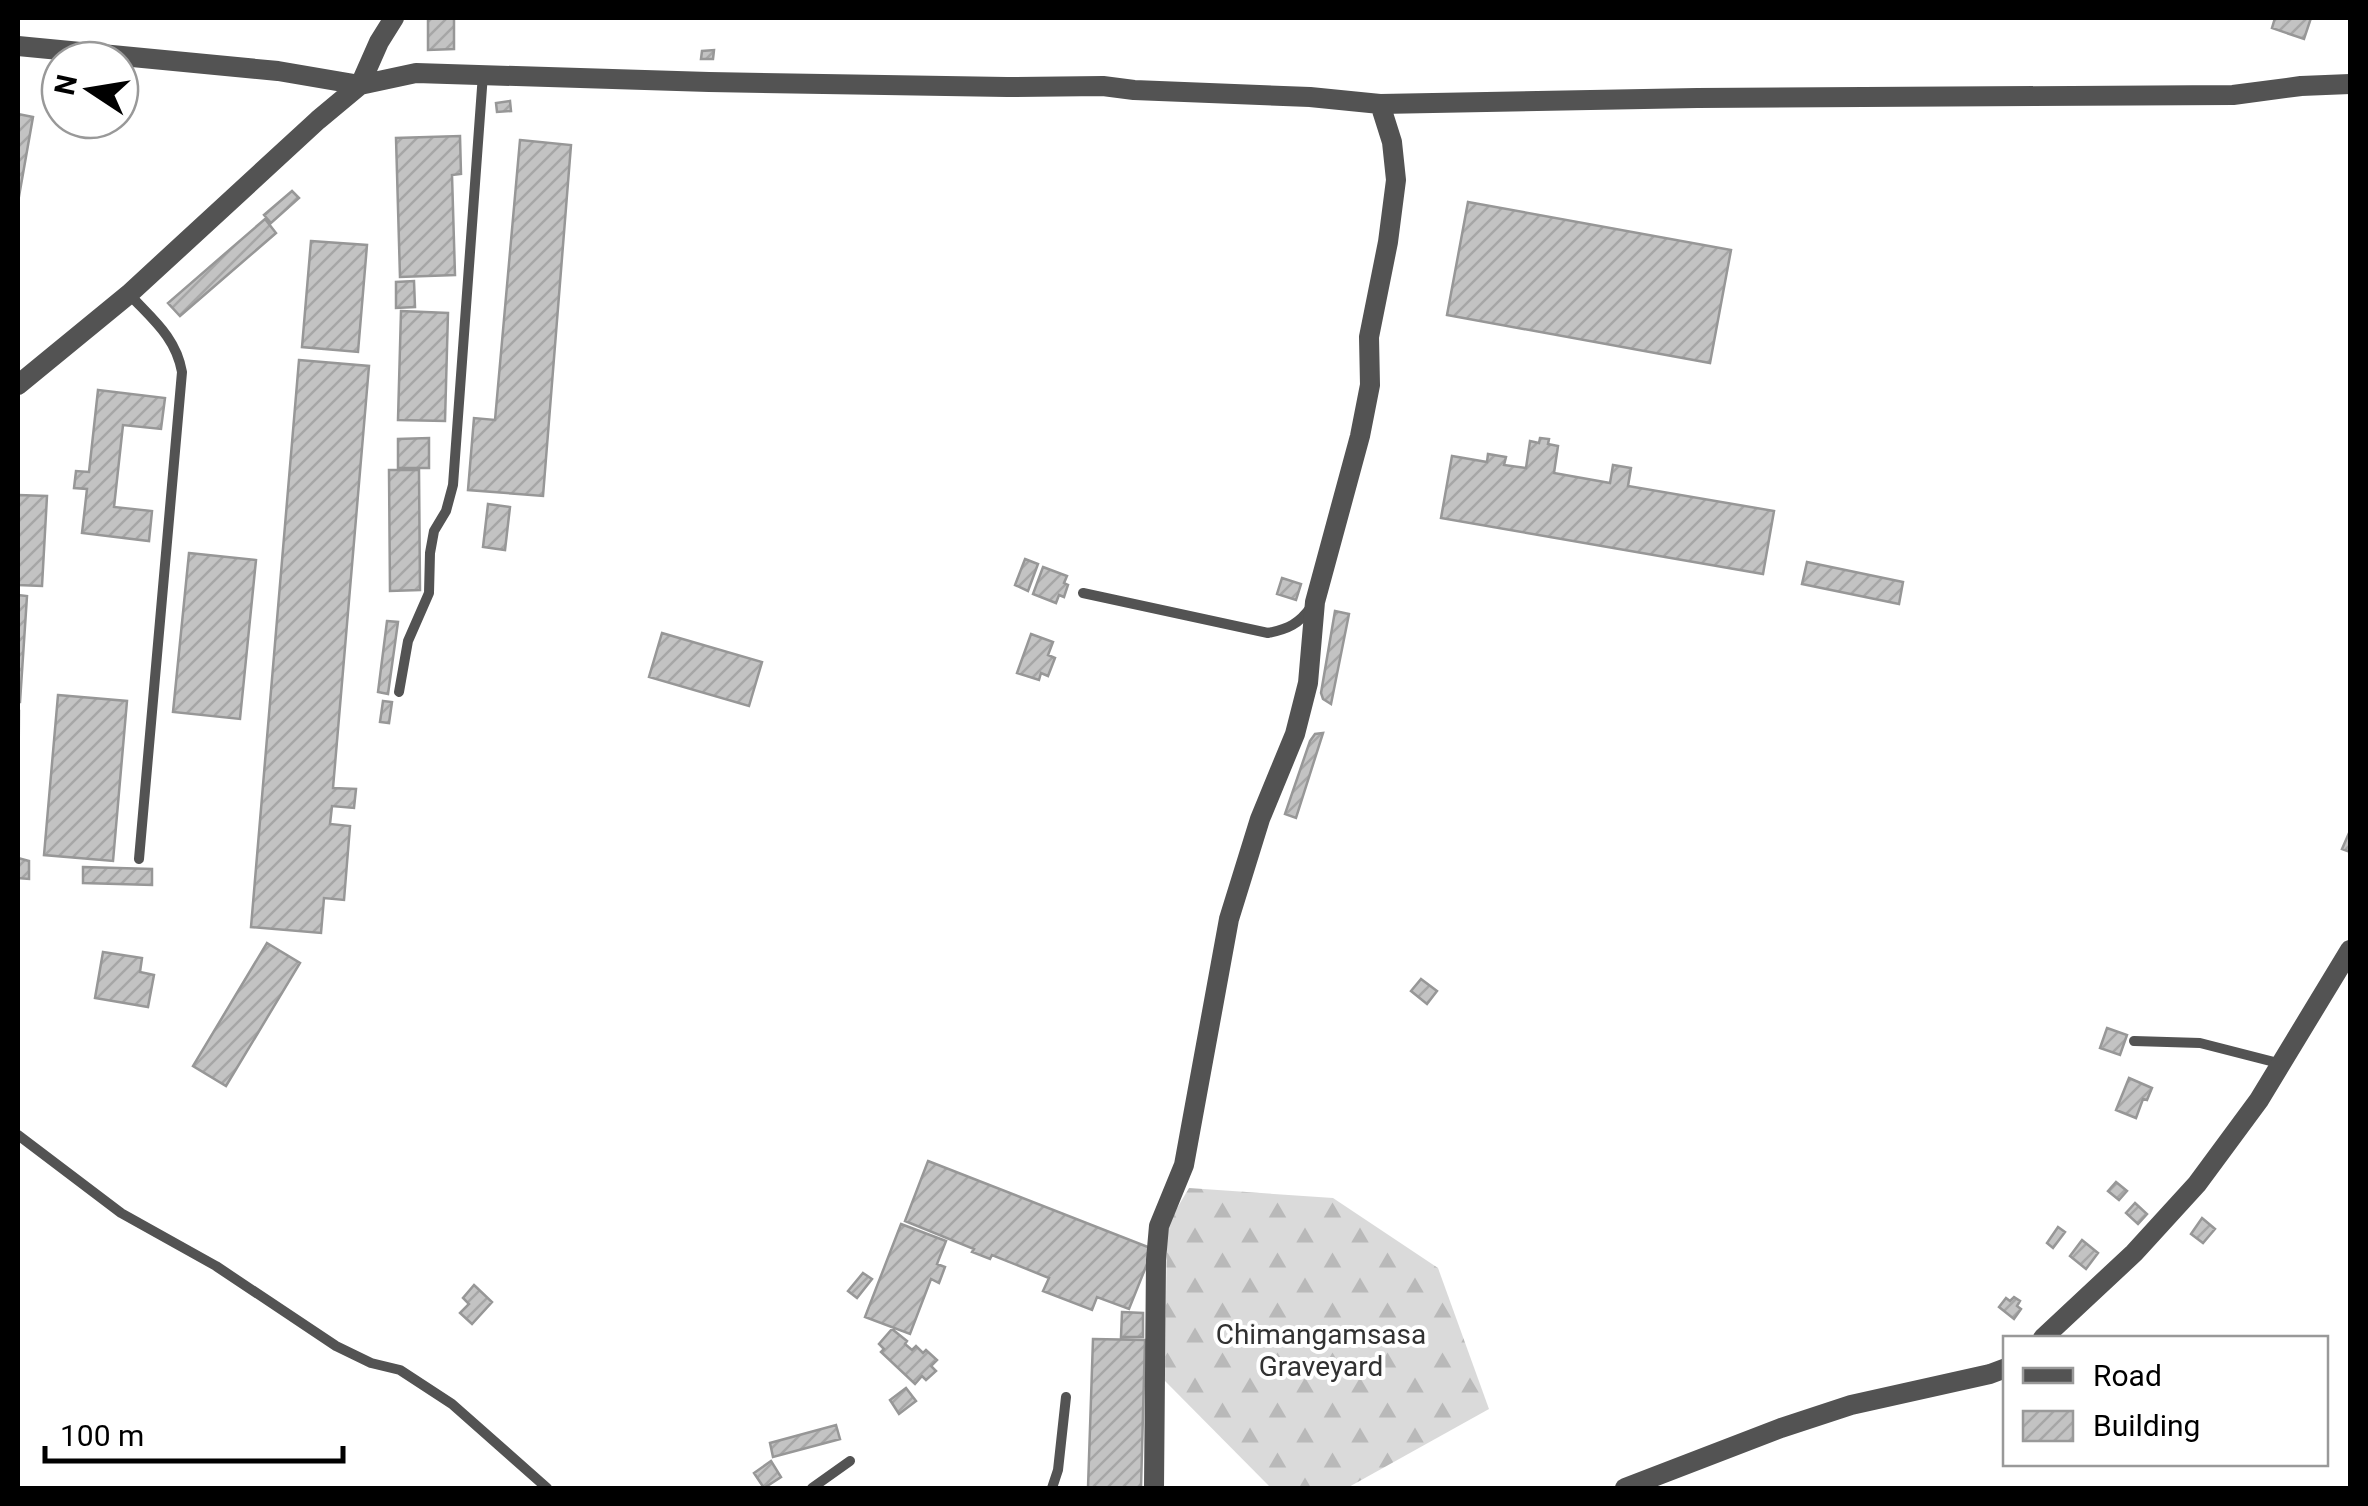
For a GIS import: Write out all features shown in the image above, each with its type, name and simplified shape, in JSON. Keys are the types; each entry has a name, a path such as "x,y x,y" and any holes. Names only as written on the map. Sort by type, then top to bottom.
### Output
{"street":[{"path":"18,384 129,294 360,85 394,18"},
{"path":"18,46 278,71 360,85 416,73 483,73 709,82 1104,86 1380,104 2232,95 2350,84"},
{"path":"1154,1488 1155,1278 1159,1226 1184,1165 1230,919 1260,819 1295,734 1308,683 1314,602 1360,436 1370,385 1368,337 1388,242 1396,180 1392,142 1380,104"},
{"path":"2044,1336 2134,1253 2197,1184 2237,1133 2350,950"},
{"path":"1625,1488 1851,1405 2003,1369"}],"lane":[{"path":"399,692 408,642 429,593 434,532 446,511 452,484 483,73"},
{"path":"129,294 168,337 178,353 182,372 139,859"},
{"path":"1083,593 1268,633 1287,630 1302,620 1314,602"},
{"path":"2134,1041 2200,1044 2282,1064"},
{"path":"18,1135 121,1213 216,1266 336,1346 371,1363 400,1370 452,1404 547,1488"},
{"path":"1052,1488 1058,1470 1066,1397"},
{"path":"812,1488 850,1461"}],"green space":[{"name":"Chimangamsasa Graveyard","path":"1189,1188 1333,1198 1438,1268 1489,1409 1347,1488 1271,1488 1165,1381 1167,1225"}],"building":[{"path":"428,18 454,18 454,49 428,50"},
{"path":"2275,18 2311,18 2304,39 2272,28"},
{"path":"714,50 713,59 701,59 702,51"},
{"path":"510,101 511,111 497,112 496,103"},
{"path":"18,114 33,117 18,202"},
{"path":"460,136 461,174 452,175 455,275 400,277 396,138"},
{"path":"520,140 571,145 543,496 468,490 474,418 495,420"},
{"path":"292,191 299,198 271,223 264,215"},
{"path":"1468,202 1731,250 1710,363 1447,315"},
{"path":"265,219 276,233 180,316 168,303"},
{"path":"311,241 367,245 358,352 302,347"},
{"path":"414,281 415,307 396,308 396,282"},
{"path":"401,311 448,313 445,421 398,420"},
{"path":"299,360 369,366 333,788 356,789 354,808 332,806 330,824 350,826 344,900 324,898 321,933 251,927"},
{"path":"98,390 165,398 161,429 123,425 114,507 152,511 149,541 82,533 87,489 74,488 76,471 89,472"},
{"path":"429,438 429,468 398,468 398,439"},
{"path":"1540,438 1558,446 1554,473 1610,483 1613,465 1631,468 1628,486 1774,511 1763,574 1441,518 1452,456 1487,462 1488,454 1506,457 1504,465 1526,468 1530,441 1539,443"},
{"path":"389,470 419,470 420,590 390,591"},
{"path":"18,495 47,496 42,586 18,585"},
{"path":"488,504 510,507 505,550 483,547"},
{"path":"189,553 256,560 240,719 173,712"},
{"path":"1025,559 1038,564 1028,591 1015,585"},
{"path":"1807,562 1903,582 1899,604 1802,584"},
{"path":"1043,567 1067,576 1064,597 1059,595 1056,603 1033,594"},
{"path":"1282,578 1301,584 1296,600 1277,594"},
{"path":"18,595 27,596 20,702 18,702"},
{"path":"1335,611 1349,614 1331,704 1321,693"},
{"path":"387,621 398,622 388,694 378,692"},
{"path":"662,633 762,662 749,706 649,677"},
{"path":"1031,634 1053,642 1048,655 1055,658 1048,676 1041,673 1039,680 1017,673"},
{"path":"58,695 127,701 113,861 44,855"},
{"path":"383,701 392,702 389,723 380,722"},
{"path":"1323,733 1296,818 1285,814 1310,741 1315,734"},
{"path":"2350,833 2350,852 2342,849"},
{"path":"18,858 29,861 29,879 18,878"},
{"path":"83,867 152,869 152,885 83,883"},
{"path":"267,943 300,963 226,1086 193,1066"},
{"path":"103,952 142,958 140,972 154,975 148,1007 95,998"},
{"path":"1421,979 1437,991 1427,1004 1411,991"},
{"path":"2107,1028 2127,1035 2120,1055 2100,1048"},
{"path":"2129,1078 2152,1088 2136,1118 2116,1110"},
{"path":"928,1161 1153,1249 1129,1309 1097,1297 1092,1310 1043,1291 1049,1278 992,1255 990,1259 972,1252 974,1249 905,1221"},
{"path":"2116,1182 2127,1191 2119,1200 2108,1191"},
{"path":"2135,1203 2147,1214 2138,1224 2126,1213"},
{"path":"2202,1218 2215,1229 2203,1243 2191,1234"},
{"path":"901,1224 946,1241 937,1264 945,1267 939,1283 931,1279 910,1334 865,1317"},
{"path":"2058,1227 2065,1232 2053,1248 2047,1243"},
{"path":"2082,1240 2098,1253 2086,1269 2070,1256"},
{"path":"863,1273 872,1279 857,1298 848,1291"},
{"path":"474,1285 492,1302 472,1324 460,1313 469,1304 463,1298"},
{"path":"2014,1297 2020,1301 2017,1306 2021,1309 2014,1319 1999,1307 2006,1298 2010,1301"},
{"path":"1122,1312 1143,1313 1143,1337 1121,1337"},
{"path":"892,1329 912,1350 916,1346 923,1353 926,1350 937,1360 931,1366 936,1371 926,1380 922,1376 915,1384 881,1352 884,1349 879,1344"},
{"path":"1093,1339 1145,1340 1141,1488 1088,1488"},
{"path":"906,1388 916,1401 899,1414 890,1400"},
{"path":"836,1425 840,1439 773,1457 770,1443"},
{"path":"771,1461 781,1477 764,1488 754,1473"}]}
